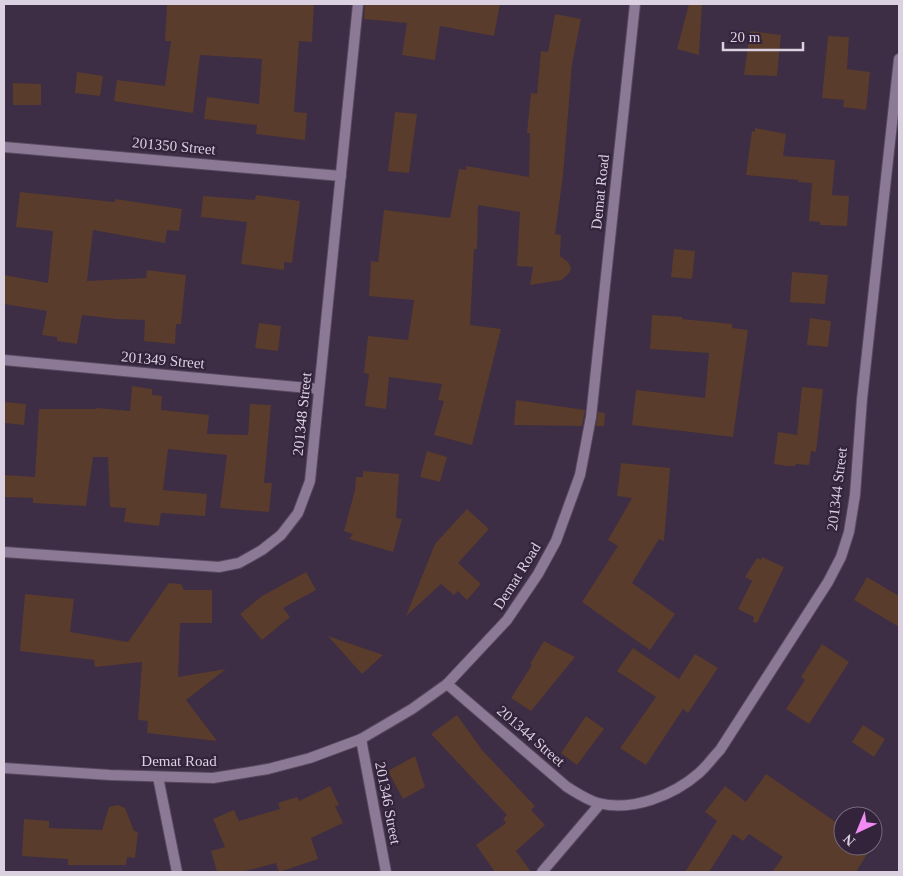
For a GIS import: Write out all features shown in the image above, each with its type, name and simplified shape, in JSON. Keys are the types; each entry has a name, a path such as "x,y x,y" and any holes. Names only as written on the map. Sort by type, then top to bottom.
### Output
{"street":[{"name":"201348 Street","path":"4,552 219,567 239,563 262,550 281,535 298,513 310,481 358,4"},
{"name":"Demat Road","path":"4,768 158,777 213,778 268,769 310,758 361,738 412,708 447,684 507,620 538,574 556,541 580,475 591,417 635,4"},
{"name":"201344 Street","path":"447,684 567,787 585,798 600,804 626,805 661,798 700,772 720,750 828,582 841,557 849,532 899,59"},
{"name":"201350 Street","path":"4,147 341,176"},
{"name":"201349 Street","path":"4,360 319,389"},
{"name":"201346 Street","path":"361,738 386,872"},
{"path":"158,777 177,872"},
{"path":"542,872 600,804"}],"building":[{"path":"167,4 314,4 312,42 299,41 294,112 307,113 305,140 256,134 257,125 204,119 207,97 259,104 262,59 200,55 193,113 114,101 117,80 165,86 171,41 165,41"},
{"path":"365,4 500,4 494,36 440,26 435,60 402,55 407,23 364,19"},
{"path":"689,4 702,4 699,55 677,49"},
{"path":"555,14 581,19 572,64 563,175 555,234 561,235 560,256 568,262 571,268 570,272 562,280 530,285 533,267 517,266 520,212 478,205 477,249 474,249 470,325 501,329 472,445 434,435 444,401 438,400 442,384 389,377 386,409 365,406 369,374 364,373 368,336 408,340 414,300 369,296 371,261 378,262 384,210 450,218 459,169 466,170 466,166 529,177 530,133 527,133 531,93 537,94 541,51 548,52"},
{"path":"750,31 781,35 777,76 744,75"},
{"path":"828,36 849,37 847,69 870,72 866,110 843,107 844,100 822,98"},
{"path":"77,72 103,76 100,96 75,93"},
{"path":"13,83 41,84 41,105 13,105"},
{"path":"395,112 417,114 409,173 388,171"},
{"path":"755,128 786,134 783,156 835,160 832,195 849,196 847,226 820,225 820,222 809,221 812,183 746,175 752,131 755,132"},
{"path":"20,192 115,202 115,199 182,209 179,231 167,230 165,243 93,230 87,281 146,278 147,270 186,275 181,324 176,324 175,344 144,341 145,320 82,315 77,344 57,341 57,337 42,335 47,311 4,304 4,275 48,283 53,231 16,227"},
{"path":"256,195 300,201 292,263 284,262 284,270 241,264 247,222 201,217 203,196 255,200"},
{"path":"674,249 695,251 692,279 671,277"},
{"path":"792,272 828,275 825,304 790,302"},
{"path":"652,315 732,324 732,328 748,330 733,437 632,425 636,390 705,398 709,353 650,349"},
{"path":"810,318 831,321 828,347 807,345"},
{"path":"259,323 281,326 278,351 255,348"},
{"path":"132,386 152,389 152,395 162,396 161,410 209,415 207,434 248,435 250,404 271,405 264,483 272,483 269,512 220,508 227,455 168,449 163,490 207,494 205,516 161,513 159,526 124,522 126,508 110,507 108,457 93,457 86,506 33,503 33,498 4,497 4,475 35,477 39,409 97,408 130,411"},
{"path":"802,387 823,389 816,452 811,451 809,465 796,464 795,466 787,466 774,464 778,432 797,435"},
{"path":"516,400 585,410 582,426 514,425"},
{"path":"4,402 26,404 24,425 4,423"},
{"path":"598,412 605,413 604,426 596,426"},
{"path":"427,451 447,457 440,482 420,477"},
{"path":"621,463 670,468 664,541 659,539 632,583 675,614 650,650 582,602 618,546 608,540 632,498 617,496"},
{"path":"363,471 399,474 396,518 402,519 393,552 349,539 353,534 344,531 355,490 356,477 363,477"},
{"path":"467,509 489,529 458,563 481,584 467,600 458,591 454,595 441,584 406,616 435,544"},
{"path":"762,557 784,567 757,623 753,622 754,617 738,609 752,581 745,577 757,558 761,560"},
{"path":"306,572 316,590 283,608 290,617 262,640 240,614 262,596"},
{"path":"867,577 899,596 899,627 854,600"},
{"path":"169,583 181,584 184,590 212,590 212,623 180,623 178,677 226,669 186,700 217,741 147,733 148,721 138,720 142,662 95,667 94,660 20,651 25,594 74,599 70,632 128,642"},
{"path":"328,636 383,655 362,674"},
{"path":"544,641 575,657 531,711 511,698 532,665 530,664"},
{"path":"822,644 849,662 809,724 786,709 805,680 801,677"},
{"path":"633,648 679,679 695,654 718,668 688,713 683,709 646,765 620,748 656,697 617,671"},
{"path":"457,715 482,750 535,806 531,810 545,825 516,851 531,872 495,872 476,845 506,823 503,819 507,815 431,734"},
{"path":"586,716 604,729 577,765 561,753"},
{"path":"863,725 885,739 874,757 852,742"},
{"path":"415,756 425,787 403,799 388,771"},
{"path":"766,774 833,820 833,856 866,856 856,872 772,872 783,857 749,834 743,841 733,834 709,872 685,872 717,821 705,812 725,786 746,802"},
{"path":"330,786 339,805 335,806 343,823 311,838 318,859 279,872 276,863 241,872 217,872 211,851 225,847 213,819 234,810 239,821 280,809 278,803 297,797 299,801"},
{"path":"118,805 125,808 134,831 138,832 135,858 127,857 126,865 68,865 68,859 22,856 24,819 49,821 49,828 102,830 109,807"}]}
